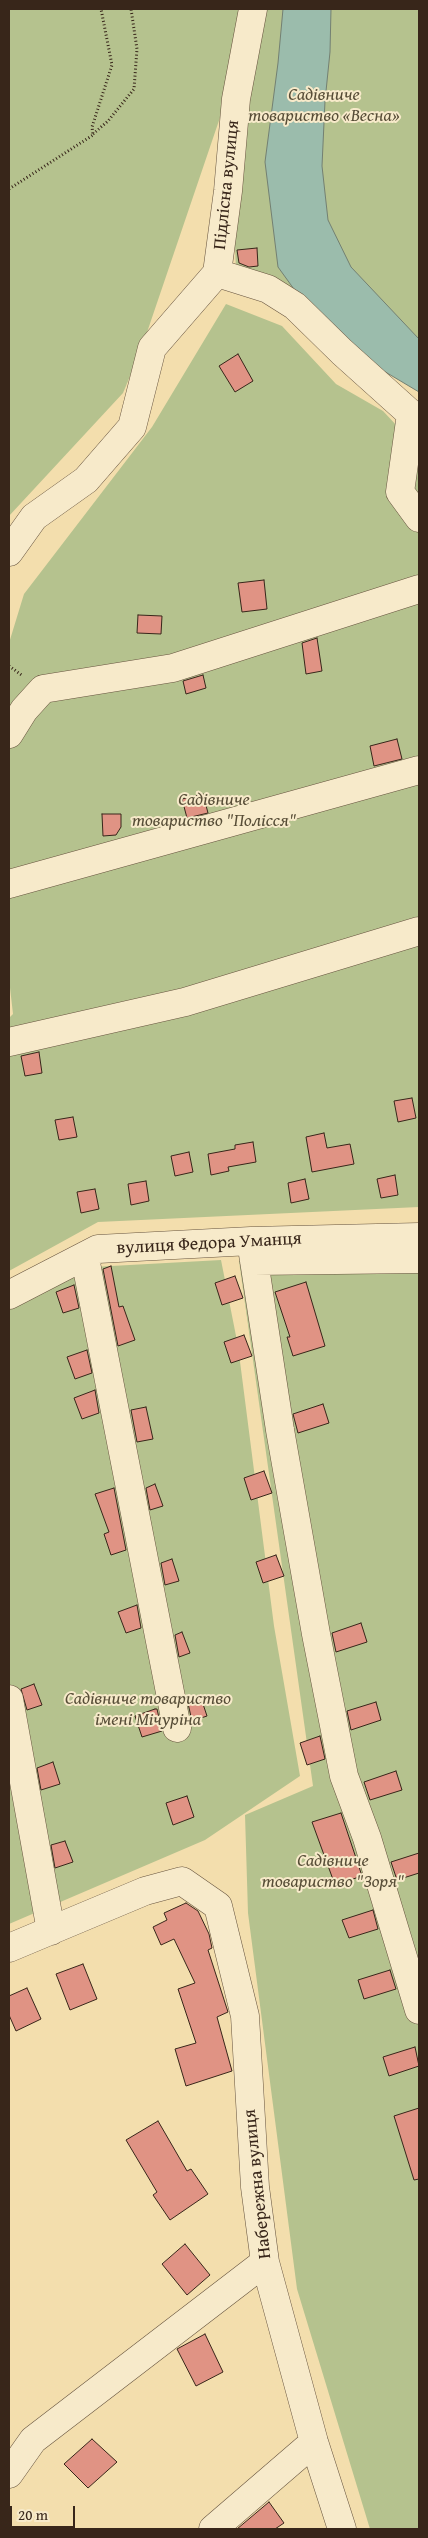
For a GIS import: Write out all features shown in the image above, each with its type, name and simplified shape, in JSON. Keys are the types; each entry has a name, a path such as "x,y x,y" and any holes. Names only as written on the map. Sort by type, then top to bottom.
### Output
{"street":[{"name":"Підлісна вулиця","path":"217,273 228,191 236,99 253,9"},
{"path":"9,552 34,517 86,480 132,427 152,348 217,273 268,289 295,306 415,416 400,492 419,518"},
{"path":"9,734 24,710 43,689 174,668 419,589"},
{"path":"9,884 419,770"},
{"path":"9,1042 185,1002 419,931"},
{"name":"вулиця Федора Уманця","path":"9,1295 85,1258 98,1249 253,1251 419,1237"},
{"path":"419,1259 253,1251 280,1430 344,1776 370,1848 419,2010"},
{"path":"85,1258 177,1728"},
{"path":"9,1699 51,1931 9,1948"},
{"name":"Набережна вулиця","path":"51,1931 146,1891 182,1881 218,1906 245,2016 255,2186 265,2262 314,2442 342,2529"},
{"path":"9,2474 33,2440 265,2262"},
{"path":"212,2529 314,2442"}],"path":[{"path":"93,135 92,127 112,65 101,9"},
{"path":"9,189 93,135 108,121 134,89 136,49 131,9"}],"green space":[{"name":"Садівниче товариство «Весна»","path":"9,9 419,9 419,349 236,269 228,94 141,350 123,393 9,516"},
{"name":"Садівниче товариство \"Полісся\"","path":"226,304 282,326 336,384 383,411 398,427 419,433 419,1207 98,1222 9,1271 9,1018 13,1014 9,979 9,643 24,594 152,427"},
{"name":"Садівниче товариство \"Зоря\"","path":"419,1251 419,2529 370,2529 297,2289 248,1913 245,1815 313,1786 239,1261"},
{"name":"Садівниче товариство імені Мічуріна","path":"221,1260 238,1346 274,1626 300,1776 205,1840 9,1924 9,1307 93,1267"}],"shaded area":[{"path":"283,9 331,9 322,166 328,220 351,267 419,339 419,392 330,339 278,267 265,162"}],"building":[{"path":"257,248 258,266 249,267 239,263 237,250"},
{"path":"238,354 253,381 235,392 219,366"},
{"path":"264,580 267,609 242,612 238,583"},
{"path":"138,615 162,616 161,634 137,633"},
{"path":"317,638 322,671 306,674 302,643"},
{"path":"203,675 206,688 186,694 183,681"},
{"path":"397,739 402,759 374,766 370,746"},
{"path":"203,794 208,813 187,818 182,799"},
{"path":"102,814 121,814 121,827 116,835 103,836"},
{"path":"39,1052 42,1073 25,1076 21,1056"},
{"path":"412,1098 416,1118 398,1122 394,1101"},
{"path":"73,1117 77,1137 59,1140 55,1120"},
{"path":"324,1133 327,1148 350,1144 354,1164 312,1172 306,1137"},
{"path":"253,1142 256,1162 228,1167 229,1171 211,1175 208,1154 235,1149 235,1145"},
{"path":"189,1152 193,1172 175,1176 171,1156"},
{"path":"395,1175 398,1195 381,1198 377,1179"},
{"path":"305,1179 309,1199 291,1203 288,1183"},
{"path":"146,1181 149,1201 131,1205 128,1184"},
{"path":"95,1189 99,1209 81,1213 77,1192"},
{"path":"111,1266 119,1307 123,1306 135,1340 118,1346 103,1269"},
{"path":"235,1276 243,1298 222,1305 215,1283"},
{"path":"306,1282 325,1346 293,1356 287,1337 290,1337 275,1292"},
{"path":"74,1285 79,1308 63,1313 56,1292"},
{"path":"244,1335 252,1356 231,1363 224,1342"},
{"path":"87,1350 92,1373 75,1379 67,1357"},
{"path":"95,1390 99,1413 82,1419 74,1398"},
{"path":"323,1404 329,1423 298,1433 293,1414"},
{"path":"146,1407 153,1439 137,1442 131,1410"},
{"path":"264,1471 272,1493 251,1500 244,1478"},
{"path":"155,1484 163,1506 150,1510 146,1488"},
{"path":"114,1488 126,1550 111,1555 104,1534 109,1532 95,1494"},
{"path":"276,1555 284,1576 263,1583 256,1562"},
{"path":"172,1559 179,1581 165,1585 161,1563"},
{"path":"137,1605 141,1628 126,1633 118,1612"},
{"path":"361,1623 367,1642 336,1652 332,1633"},
{"path":"182,1632 190,1653 179,1657 175,1635"},
{"path":"34,1684 42,1705 27,1710 21,1689"},
{"path":"200,1695 207,1716 192,1721 187,1699"},
{"path":"376,1702 381,1720 351,1730 347,1711"},
{"path":"157,1709 162,1731 142,1737 135,1716"},
{"path":"320,1736 325,1759 307,1765 300,1743"},
{"path":"53,1762 60,1784 41,1790 37,1768"},
{"path":"396,1771 402,1790 370,1800 364,1782"},
{"path":"187,1796 194,1817 173,1825 166,1803"},
{"path":"341,1813 362,1876 335,1885 312,1822"},
{"path":"65,1841 73,1862 55,1868 51,1845"},
{"path":"419,1853 419,1873 397,1880 391,1862"},
{"path":"186,1903 198,1911 209,1934 212,1948 208,1950 228,2012 217,2017 232,2071 186,2086 175,2049 196,2043 178,1989 195,1983 174,1939 161,1945 153,1927 167,1920 164,1913"},
{"path":"373,1910 378,1929 349,1938 342,1920"},
{"path":"83,1964 97,1999 70,2010 56,1974"},
{"path":"390,1970 396,1989 364,1999 358,1980"},
{"path":"27,1988 41,2019 16,2031 9,2015 9,1996"},
{"path":"415,2047 419,2066 389,2076 383,2057"},
{"path":"419,2108 419,2179 414,2180 394,2116"},
{"path":"158,2121 187,2171 191,2169 208,2194 170,2220 153,2195 157,2192 126,2140"},
{"path":"185,2244 210,2275 187,2295 162,2264"},
{"path":"205,2334 223,2372 196,2386 177,2349"},
{"path":"92,2439 117,2462 88,2488 64,2464"},
{"path":"269,2502 284,2523 275,2529 237,2529"}]}
